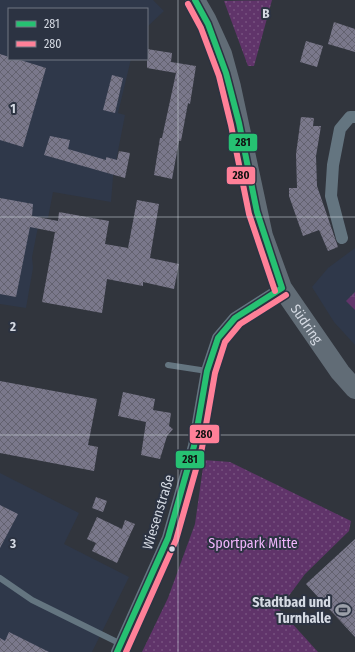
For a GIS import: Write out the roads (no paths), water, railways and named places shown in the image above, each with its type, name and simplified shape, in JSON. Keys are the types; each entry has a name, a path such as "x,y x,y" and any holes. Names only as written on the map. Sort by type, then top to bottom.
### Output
{"main road":[{"name":"Südring","path":"195,0 206,19 222,54 231,87 263,236 282,288 340,372 355,389"}],"street":[{"path":"342,238 331,196 333,165 340,130 350,117 355,117"},
{"name":"Wiesenstraße","path":"119,648 168,538 194,446 207,371 218,338 235,318 282,288"}],"lane":[{"path":"168,365 207,371"},
{"path":"0,578 32,600 119,648"}],"place":[{"name":"Stadtbad und Turnhalle","path":"343,610"}],"park label":[{"name":"Sportpark Mitte","path":"253,543"}]}
